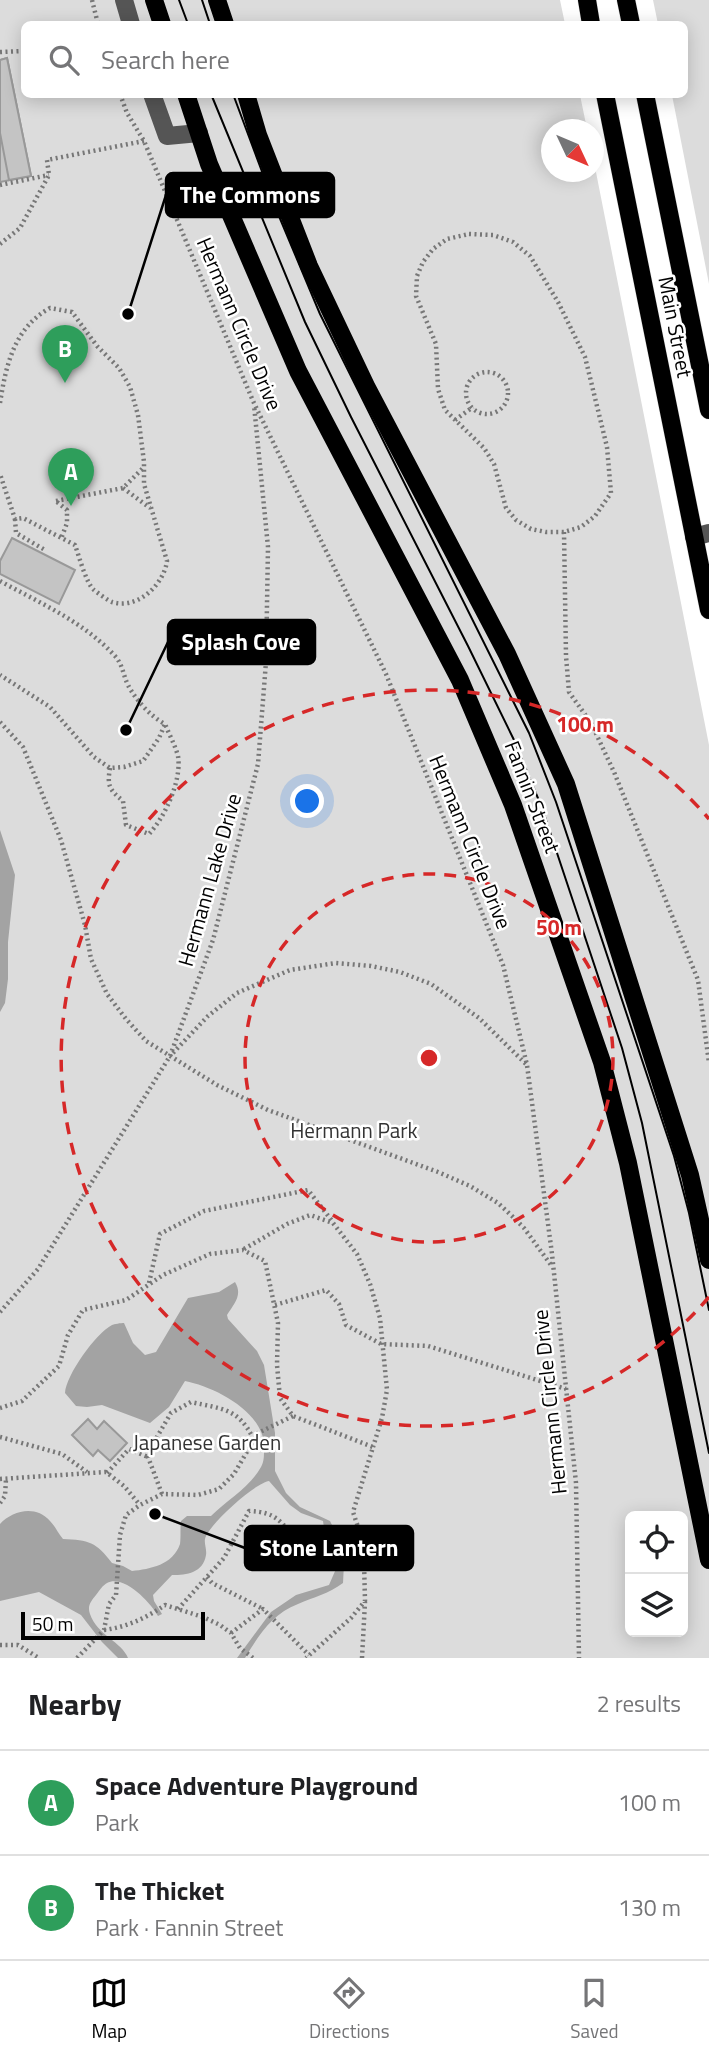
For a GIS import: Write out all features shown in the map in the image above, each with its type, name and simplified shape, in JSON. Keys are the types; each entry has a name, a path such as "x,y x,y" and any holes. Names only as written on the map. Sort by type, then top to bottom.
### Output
{"main road":[{"path":"153,0 161,21"},
{"path":"217,0 224,21"},
{"path":"586,0 591,21"},
{"path":"626,0 630,21"},
{"name":"Fannin Street","path":"187,98 209,164 298,371 460,680 513,805 602,1062 628,1163 709,1560"},
{"name":"Fannin Street","path":"247,98 258,135 315,279 366,388 507,654 566,785 690,1175 709,1260"},
{"name":"Main Street","path":"607,98 702,535 709,610"},
{"name":"Main Street","path":"646,98 709,411"}],"lane":[{"path":"124,0 130,21"},
{"path":"153,98 167,136 198,133"}],"path":[{"path":"92,0 97,21"},
{"path":"0,52 21,51"},
{"name":"Hermann Circle Drive","path":"121,98 144,141 253,401 386,674 503,965 527,1065 553,1268 576,1483 579,1658"},
{"path":"0,244 20,228 49,174 47,160 144,141"},
{"path":"0,185 49,174"},
{"path":"469,234 493,235 513,243 530,256 558,302 585,357 607,446 611,494 595,516 581,527 564,533 531,529 516,520 506,508 494,464 484,448 445,410 438,388 436,344 416,296 417,276 423,262 447,239 469,234"},
{"path":"0,404 6,372 19,335 33,317 50,307 72,312 97,346 119,368 130,387 138,415 144,484 167,561 165,574 143,597 126,602 112,602 92,588 75,545 23,517 15,519"},
{"path":"481,372 493,373 503,379 509,393 505,406 494,414 485,415 473,407 465,390 471,378 481,372"},
{"name":"Hermann Lake Drive","path":"0,1312 38,1269 170,1056 213,940 258,764 266,662 268,547 253,401"},
{"path":"455,420 473,407"},
{"path":"61,539 67,523 67,510 56,501 122,488 144,467"},
{"path":"0,474 15,519 16,533 45,550"},
{"path":"122,488 150,508"},
{"path":"564,533 569,692 591,723 614,772 698,980 709,1063"},
{"path":"0,581 93,635 122,666 136,701 165,724 178,758 171,798 161,822 149,834 126,825 123,801 112,792 107,783 110,768"},
{"path":"0,675 50,707 94,758 110,768 143,761 152,751 165,724"},
{"path":"0,722 23,747 61,840 85,925 91,958 107,994 146,1041 217,1085 268,1110 438,1171 483,1193 498,1203 524,1228 553,1268"},
{"path":"170,1056 208,1016 237,993 290,970 336,963 400,972 430,984 479,1018 527,1065"},
{"path":"149,1284 160,1234 204,1211 308,1190 357,1254 380,1318 387,1390 382,1418 353,1512 364,1562 362,1658"},
{"path":"0,1408 22,1401 59,1366 68,1335 83,1310 127,1300 163,1275 210,1254 243,1250 287,1224 310,1215 333,1223"},
{"path":"243,1250 265,1261 278,1323 277,1365 280,1398 293,1416 373,1447"},
{"path":"275,1305 326,1290 339,1304 346,1325 381,1344 428,1346 566,1389"},
{"path":"162,1494 148,1457 171,1413 191,1402 229,1411 245,1422 254,1438"},
{"path":"77,1658 103,1630 109,1604 116,1595 122,1524 127,1515 162,1494 198,1495 219,1489 234,1474 258,1433 293,1416"},
{"path":"0,1437 62,1454 87,1472"},
{"path":"107,1473 129,1449 148,1457"},
{"path":"0,1503 5,1496 3,1479 87,1472 107,1473 124,1486 140,1505"},
{"path":"178,1609 224,1558 249,1511 274,1515 297,1540 358,1527"},
{"path":"207,1577 212,1583 265,1611 308,1656 351,1618 365,1601"},
{"path":"103,1630 121,1628 165,1605 203,1617 231,1633 240,1648 251,1657"},
{"path":"231,1633 265,1611"},
{"path":"0,1645 18,1645 39,1658"}],"green space":[{"name":"Hermann Park","path":"0,0 560,0 564,21 21,21 21,98 581,98 585,119 541,119 541,182 598,182 709,745 709,1658 0,1658"},
{"path":"653,0 709,0 709,284 673,98 688,98 688,21 657,21"}],"shaded area":[{"path":"0,830 15,875 8,942 8,979 5,1003 0,1012"},
{"path":"235,1282 238,1295 227,1315 257,1351 264,1365 275,1433 275,1471 286,1493 300,1507 330,1521 344,1564 343,1583 281,1613 261,1633 245,1658 237,1658 271,1612 296,1595 329,1585 339,1562 327,1548 323,1521 301,1513 290,1505 269,1481 243,1497 214,1524 205,1539 206,1555 202,1566 189,1573 172,1575 153,1595 162,1614 158,1616 143,1597 129,1586 114,1581 107,1583 100,1590 90,1604 90,1614 98,1627 121,1647 128,1658 118,1658 81,1615 39,1592 0,1601 0,1524 11,1515 25,1511 38,1513 50,1521 63,1539 91,1544 112,1563 132,1571 139,1570 160,1565 172,1557 180,1544 181,1521 187,1516 211,1516 256,1474 264,1455 263,1438 258,1425 238,1404 211,1389 185,1381 169,1407 150,1423 102,1405 76,1406 65,1393 83,1355 105,1329 124,1323 133,1343 145,1355 156,1352 188,1298 219,1292"}],"building":[{"path":"7,58 31,176 0,182 0,60"},
{"path":"7,58 31,176 9,180 0,133 0,60"},
{"path":"12,538 75,570 59,604 0,574 0,561"},
{"path":"88,1419 97,1429 104,1421 127,1443 110,1461 98,1450 93,1456 72,1435"}],"tram line":[{"path":"179,0 187,21"},
{"path":"202,0 209,21"},
{"path":"213,98 305,322 514,740 542,808 622,1048 642,1123 709,1453"},
{"path":"234,98 276,209 320,314 529,733 556,802 674,1156 709,1310"}],"place":[{"name":"The Commons","path":"128,314"},
{"name":"The Thicket","path":"65,383"},
{"name":"Space Adventure Playground","path":"71,506"},
{"name":"Splash Cove","path":"126,730"},
{"name":"Stone Lantern","path":"155,1514"}],"park label":[{"name":"Japanese Garden","path":"207,1443"}]}
